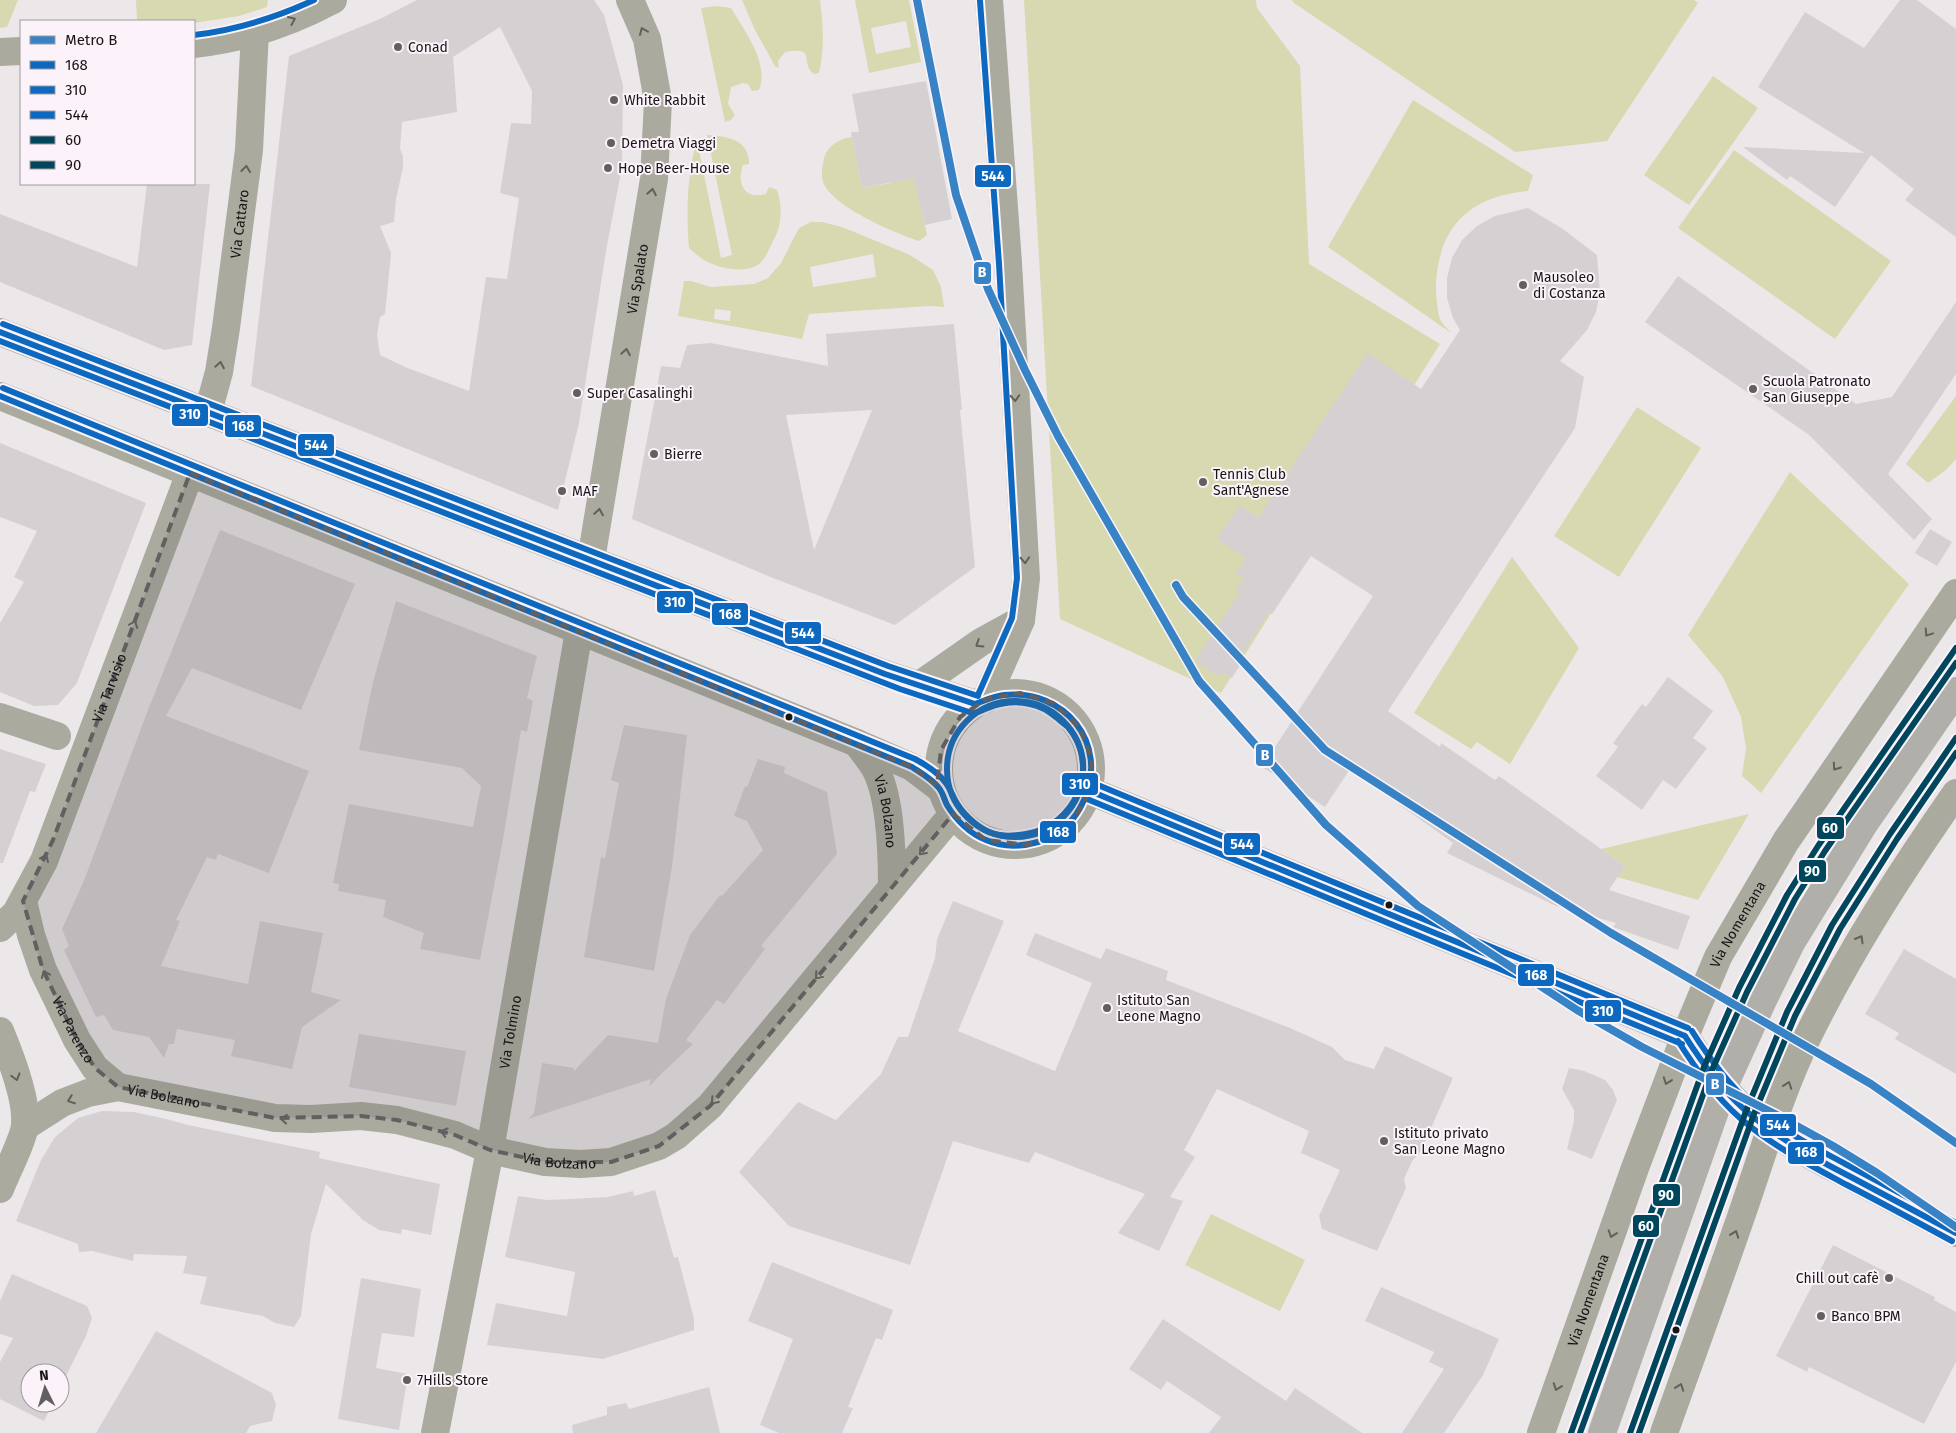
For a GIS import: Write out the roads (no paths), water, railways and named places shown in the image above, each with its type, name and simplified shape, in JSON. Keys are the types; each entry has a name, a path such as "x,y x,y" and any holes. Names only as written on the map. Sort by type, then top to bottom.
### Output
{"main road":[{"path":"1602,1433 1723,1088 1780,965 1816,901 1864,824 1956,692"}],"street":[{"path":"195,44 228,39 287,22 333,0"},
{"name":"Via Spalato","path":"591,560 654,179 658,101 647,40 630,0"},
{"path":"980,701 1021,620 1025,592 1026,563 1008,263 989,0"},
{"name":"Via Cattaro","path":"208,412 219,372 226,328 249,150 255,32"},
{"path":"0,52 20,51"},
{"path":"0,332 918,686 980,701"},
{"path":"0,396 857,743 912,767 941,789"},
{"name":"Via Tarvisio","path":"23,901 53,840 190,473"},
{"name":"Via Nomentana","path":"1541,1433 1684,1036 1718,957 1781,849 1956,593"},
{"path":"918,686 981,642 1021,620"},
{"name":"Via Tolmino","path":"435,1433 490,1150 578,630"},
{"path":"1020,693 1037,696 1053,703 1068,713 1079,726 1087,742 1092,758 1090,791 1075,818 1065,828 1048,839 1027,845 1006,845 986,840 968,830 953,814 941,789 938,770 941,750 948,732 960,717 980,701 1002,694 1020,693"},
{"path":"0,717 57,736"},
{"name":"Via Bolzano","path":"857,743 876,772 884,797 892,858 892,887"},
{"path":"1090,791 1684,1036 1704,1066 1723,1088 1746,1111 1771,1130 1808,1154 1956,1233"},
{"path":"1664,1433 1771,1130 1800,1054 1842,970 1906,865 1956,793"},
{"name":"Via Bolzano","path":"118,1087 275,1118 311,1119 360,1116 397,1120 455,1135 490,1150 545,1162 597,1164 639,1154 676,1136 710,1106 953,814"},
{"path":"0,928 16,913 23,901"},
{"name":"Via Parenzo","path":"23,901 31,935 43,970 77,1040 95,1068 118,1087"},
{"path":"0,1031 10,1056 20,1093 26,1126 0,1189"},
{"path":"26,1126 62,1103 88,1093 118,1087"}],"metro line":[{"name":"B","path":"917,0 956,195 988,289 1058,436 1199,681 1326,825 1418,906 1577,1010 1642,1047 1777,1115 1833,1146 1877,1173 1956,1227"},
{"name":"B","path":"1176,585 1183,597 1325,750 1611,933 1871,1084 1956,1143"}],"place":[{"name":"Conad","path":"398,47"},
{"name":"White Rabbit","path":"614,100"},
{"name":"Demetra Viaggi","path":"611,143"},
{"name":"Hope Beer-House","path":"608,168"},
{"name":"Mausoleo di Costanza","path":"1523,285"},
{"name":"Scuola Patronato San Giuseppe","path":"1753,389"},
{"name":"Super Casalinghi","path":"577,393"},
{"name":"Bierre","path":"654,454"},
{"name":"Tennis Club Sant'Agnese","path":"1203,482"},
{"name":"MAF","path":"562,491"},
{"name":"Istituto San Leone Magno","path":"1107,1008"},
{"name":"Istituto privato San Leone Magno","path":"1384,1141"},
{"name":"Chill out cafè","path":"1889,1278"},
{"name":"Banco BPM","path":"1821,1316"},
{"name":"7Hills Store","path":"407,1380"}]}
